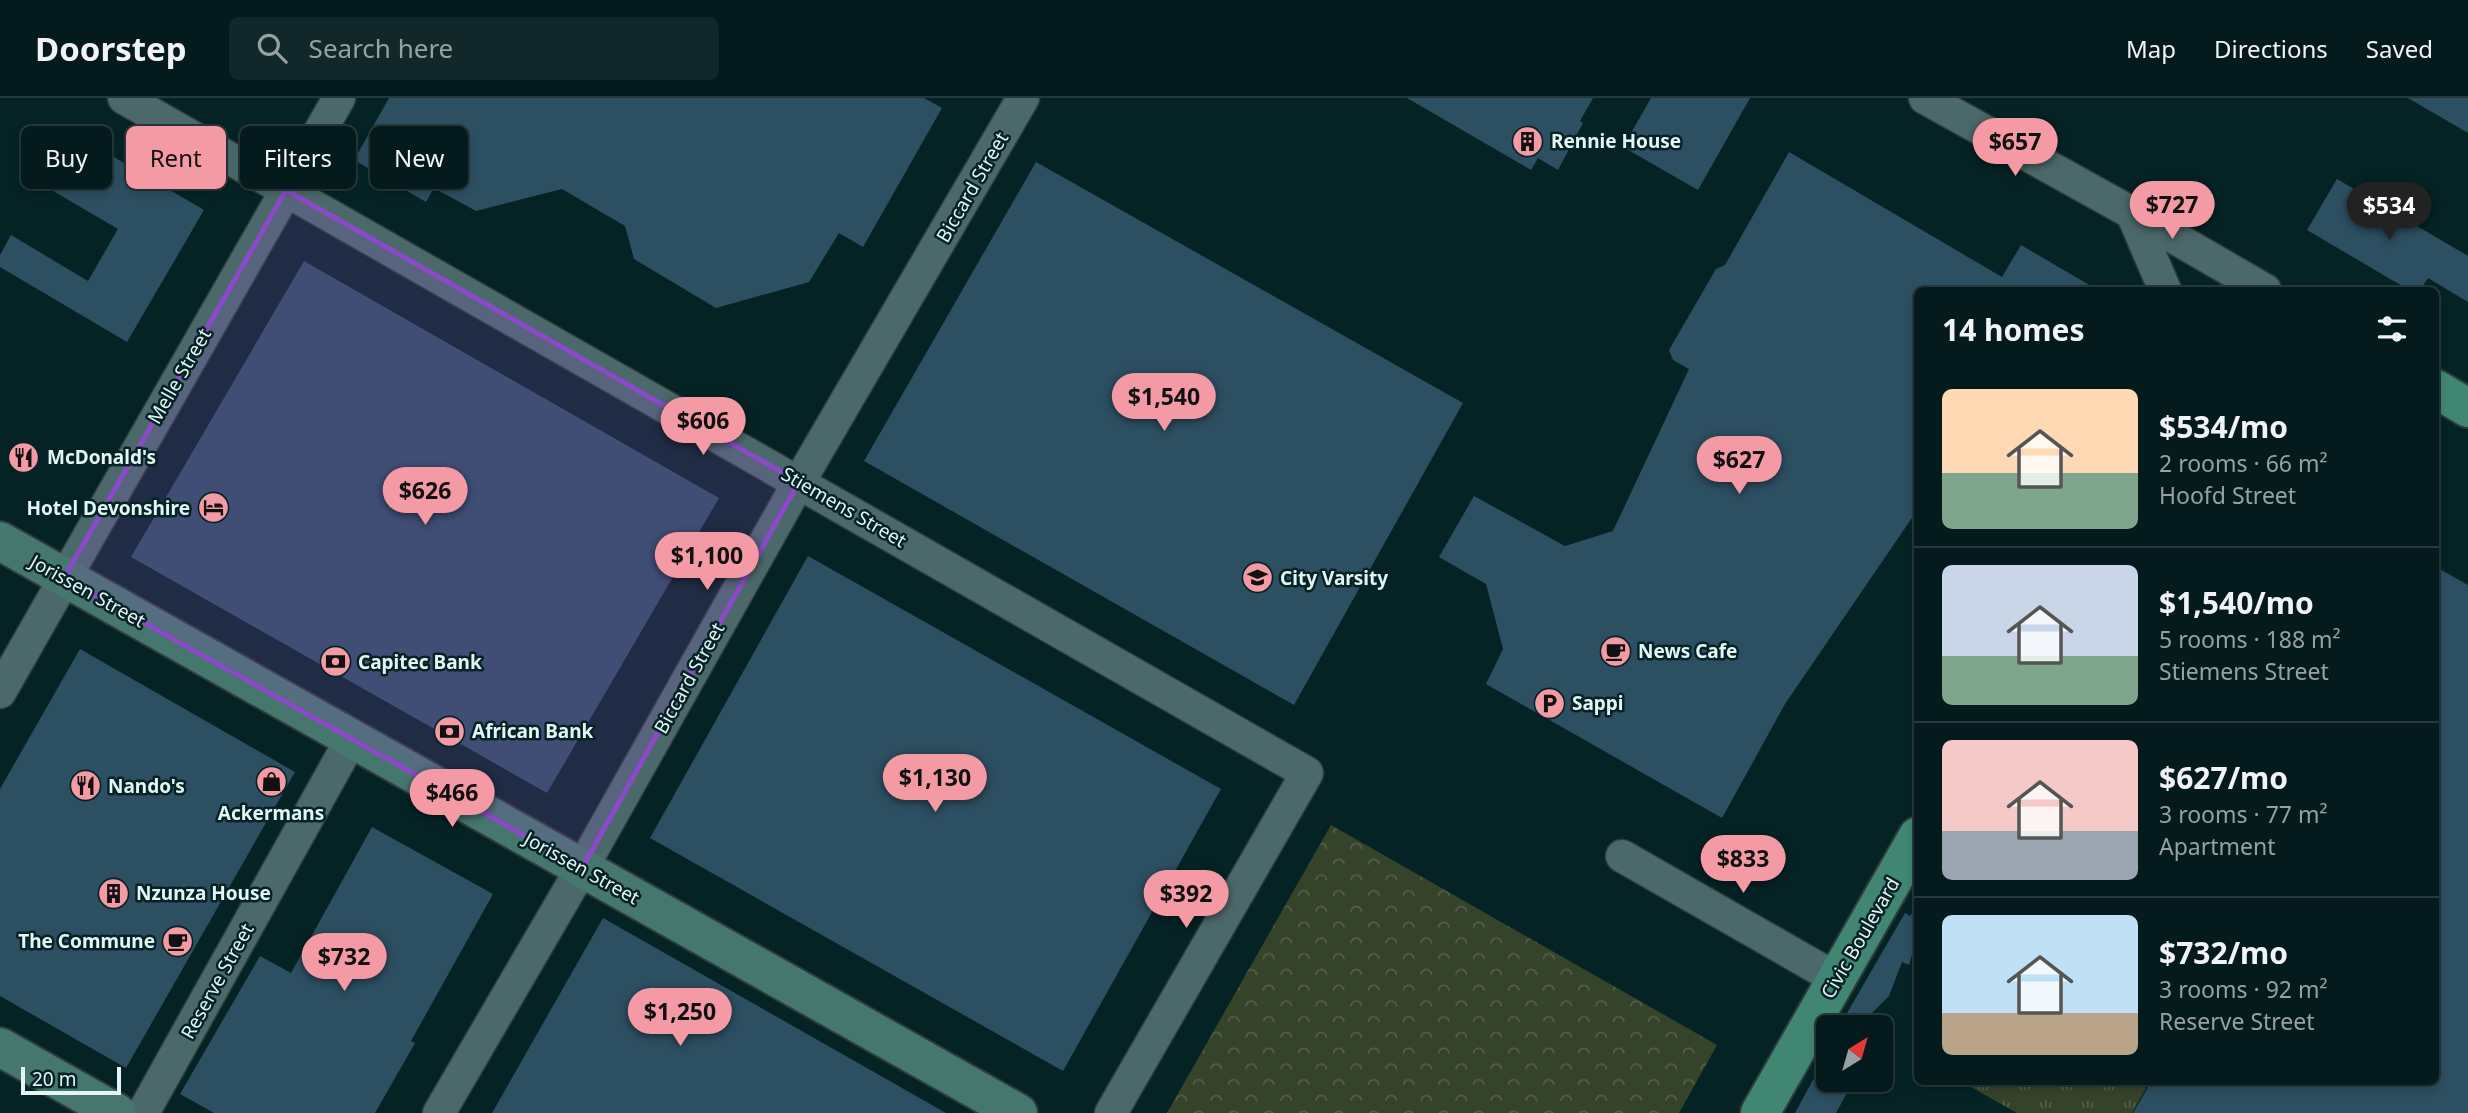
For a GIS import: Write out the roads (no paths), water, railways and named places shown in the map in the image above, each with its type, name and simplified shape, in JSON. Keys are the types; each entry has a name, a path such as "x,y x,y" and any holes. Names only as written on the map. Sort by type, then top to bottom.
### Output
{"main road":[{"path":"2439,391 2468,408"},
{"name":"Jorissen Street","path":"0,541 1018,1113"},
{"name":"Civic Boulevard","path":"1760,1113 1914,843"},
{"path":"0,1046 117,1113"}],"street":[{"name":"Stiemens Street","path":"124,98 1307,773 1111,1113"},
{"name":"Melle Street","path":"0,692 338,98"},
{"name":"Biccard Street","path":"439,1113 582,868 799,482 1023,98"},
{"path":"1925,98 2260,287"},
{"path":"2132,213 2164,287"},
{"name":"Reserve Street","path":"143,1113 352,738"},
{"path":"1622,856 1838,979"}],"place":[{"name":"Rennie House","path":"1528,141"},
{"name":"McDonald's","path":"24,457"},
{"name":"Hotel Devonshire","path":"213,508"},
{"name":"City Varsity","path":"1257,578"},
{"name":"News Cafe","path":"1615,651"},
{"name":"Capitec Bank","path":"335,662"},
{"name":"Sappi","path":"1549,703"},
{"name":"African Bank","path":"449,731"},
{"name":"Ackermans","path":"271,782"},
{"name":"Nando's","path":"85,786"},
{"name":"Nzunza House","path":"113,893"},
{"name":"The Commune","path":"178,941"}]}
